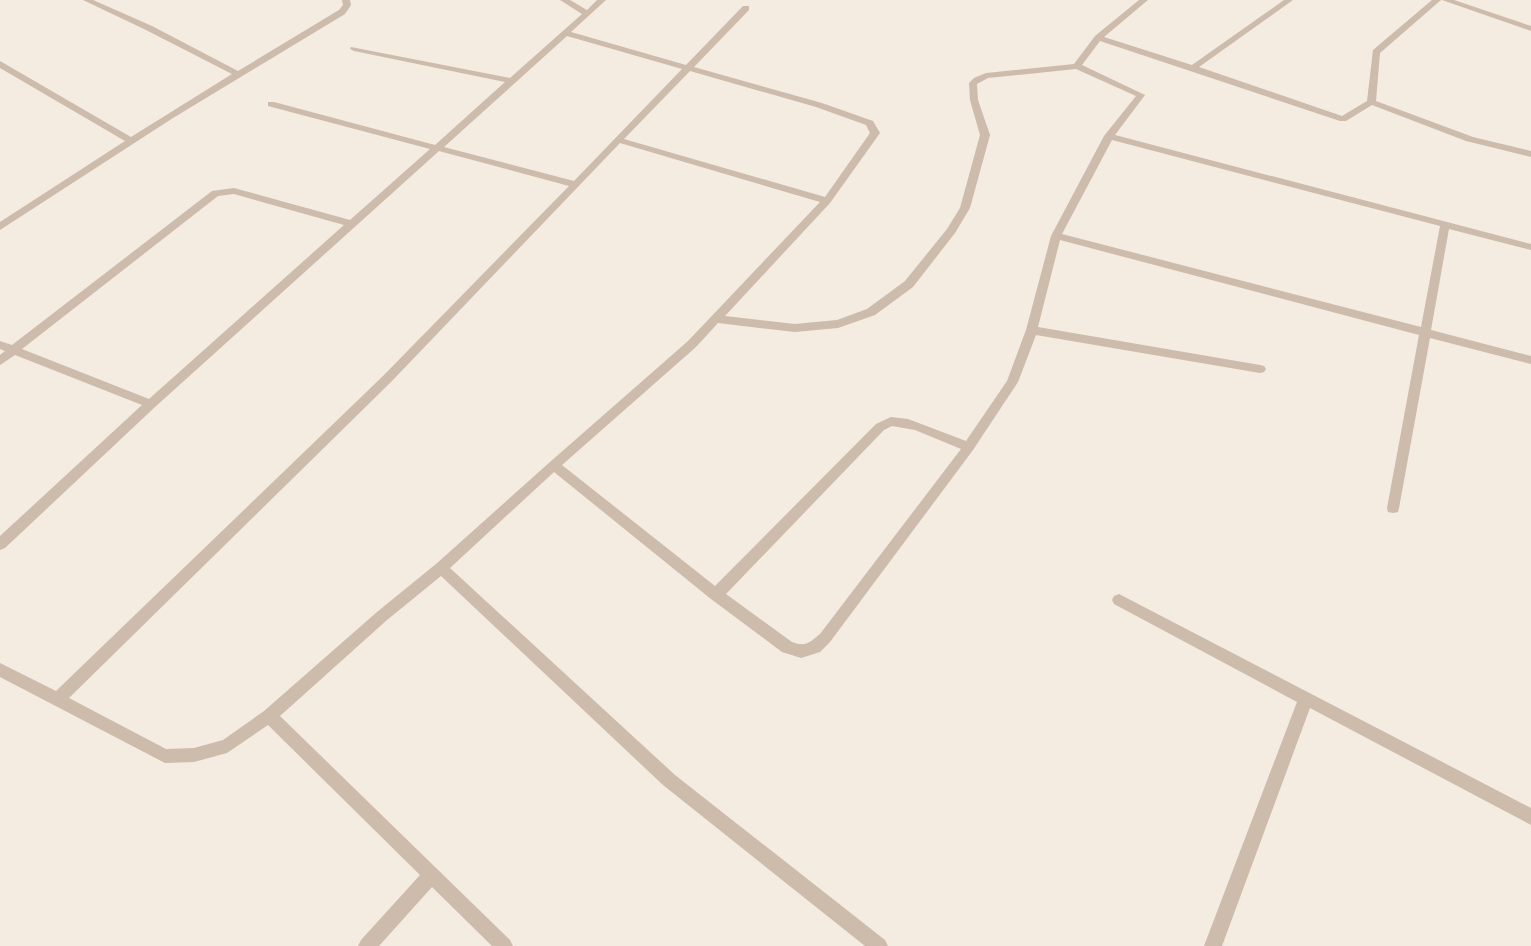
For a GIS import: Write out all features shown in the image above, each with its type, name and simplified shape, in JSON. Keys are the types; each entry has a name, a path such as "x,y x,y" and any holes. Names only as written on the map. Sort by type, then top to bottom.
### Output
{"street":[{"path":"87,0 149,28 238,74"},
{"path":"2,224 238,74 342,12 347,6 346,0"},
{"path":"564,0 587,13"},
{"path":"0,544 151,404 602,0"},
{"path":"1077,66 1098,38 1144,0"},
{"path":"1193,68 1289,0"},
{"path":"1371,102 1376,52 1437,0"},
{"path":"1446,0 1531,29"},
{"path":"57,700 387,379 746,8"},
{"path":"0,670 165,756 194,755 227,746 269,716 382,616 441,568 692,344 827,201 875,133 870,123 820,105 567,33"},
{"path":"1098,38 1343,119 1371,102"},
{"path":"354,49 513,81"},
{"path":"0,64 132,141"},
{"path":"554,466 716,595 787,646 801,652 815,647 831,630 969,448 1012,382 1032,330 1056,236 1109,136 1141,95 1077,66 986,76 977,80 973,84 974,100 984,135 965,208 951,231 909,284 871,312 838,324 795,328 716,319"},
{"path":"1371,102 1418,121 1507,150 1531,154"},
{"path":"271,104 576,185"},
{"path":"1109,136 1531,248"},
{"path":"618,140 827,201"},
{"path":"0,360 215,193 234,192 352,224"},
{"path":"1393,508 1445,225"},
{"path":"1056,236 1531,360"},
{"path":"1032,330 1260,369"},
{"path":"0,345 151,404"},
{"path":"716,595 880,427 891,422 916,426 969,448"},
{"path":"441,568 670,780 879,946"},
{"path":"1119,600 1531,817"},
{"path":"1213,946 1306,698"},
{"path":"269,716 504,946"},
{"path":"367,946 432,876"}]}
